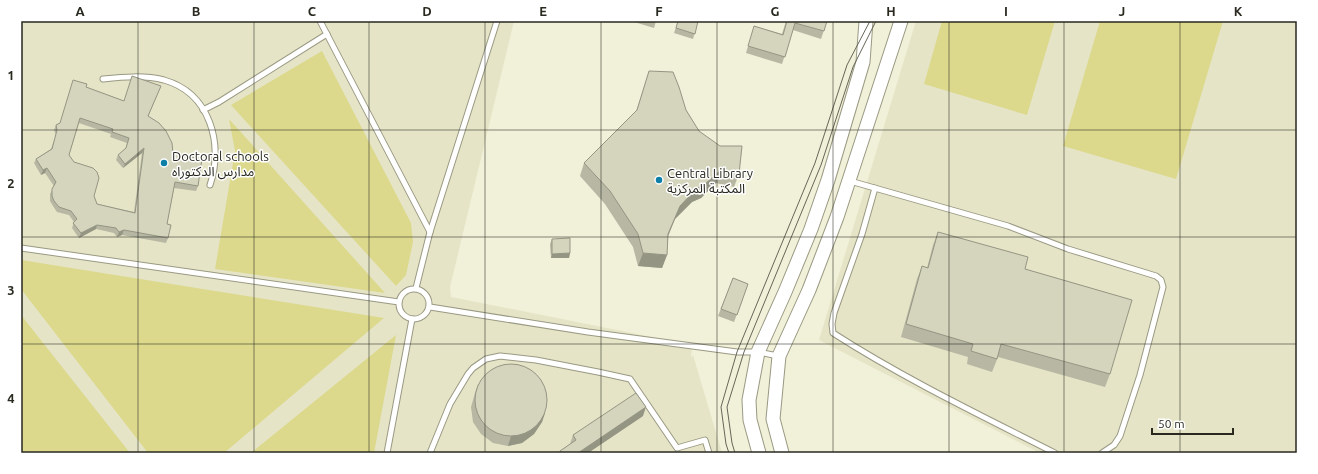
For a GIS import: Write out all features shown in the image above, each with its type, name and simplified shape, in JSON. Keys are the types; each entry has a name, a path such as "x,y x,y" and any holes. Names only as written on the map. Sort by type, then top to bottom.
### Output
{"street":[{"path":"759,453 749,413 749,400 758,352 811,229 828,180 862,68 866,21"},
{"path":"782,453 773,419 779,356 809,290 850,181 901,21"},
{"path":"755,366 760,360 766,360 774,364 777,373"}],"lane":[{"path":"320,21 430,232"},
{"path":"416,288 430,232 497,21"},
{"path":"203,110 219,102 327,34"},
{"path":"103,79 129,76 162,80 177,85 190,94 203,110 215,141 216,163 210,185"},
{"path":"850,181 1008,226 1068,249 1156,276 1161,280 1163,287 1140,375 1120,436 1114,445 1102,453"},
{"path":"875,188 862,234 834,313 832,324 833,333 859,350 943,396 1055,453"},
{"path":"21,248 399,302"},
{"path":"416,288 421,290 428,297 430,306 426,315 422,318 412,319 404,315 401,311 399,302 400,297 407,290 416,288"},
{"path":"430,306 588,332 737,352 758,352 779,356"},
{"path":"387,453 412,319"},
{"path":"430,453 450,404 468,374 479,363 486,359 500,356 566,365 630,379 677,448 705,440 709,453"}],"shaded area":[{"path":"21,21 514,21 450,287 451,297 692,345 691,358 693,355 722,453 21,453"},
{"path":"916,21 1297,21 1297,453 1040,453 819,340"},
{"path":"942,21 1055,21 1027,115 924,84"},
{"path":"1100,21 1223,21 1176,179 1063,146"},
{"path":"322,51 411,223 413,242 406,275 396,286 231,105"},
{"path":"229,119 385,293 215,269 235,151"},
{"path":"21,260 384,318 224,453 148,453 21,289"},
{"path":"21,315 130,453 21,453"},
{"path":"396,335 374,453 251,453"}],"building":[{"path":"678,21 698,21 695,34 676,28"},
{"path":"787,21 827,21 824,31 795,23 785,57 748,46 754,26 783,35"},
{"name":"Central Library المكتبة المركزية","path":"649,71 673,72 686,110 699,131 720,146 742,146 739,174 721,170 705,184 696,189 680,206 668,234 667,255 643,253 638,234 610,191 584,163 637,110"},
{"name":"Doctoral schools مدارس الدكتوراه","path":"132,76 161,86 148,116 159,123 166,131 172,143 173,153 202,159 198,186 175,182 167,224 171,225 168,238 124,230 119,232 116,228 97,225 81,233 73,223 77,219 71,211 59,207 54,201 52,189 56,182 47,168 43,170 36,159 52,149 57,130 56,125 60,123 73,80 87,84 86,87 124,101","holes":["80,118 113,129 112,132 129,138 126,148 118,155 125,164 144,148 135,213 97,204 94,196 99,178 97,172 93,168 74,162 69,155"]},
{"path":"938,232 1028,257 1025,269 1132,300 1110,374 1001,344 997,359 971,351 973,344 906,324 922,266 928,268"},
{"path":"570,238 570,253 552,254 552,239"},
{"path":"733,278 748,284 737,315 721,309"},
{"path":"511,364 531,370 541,380 547,400 541,420 531,430 511,436 491,430 481,420 475,400 481,380 491,370"},
{"path":"636,393 646,407 578,453 561,453 560,451 576,440 573,435"}],"tram line":[{"path":"729,453 726,444 721,407 737,352 815,163 847,65 870,21"},
{"path":"735,453 732,443 727,407 744,352 821,165 853,67 876,21"}],"place":[{"name":"Doctoral schools مدارس الدكتوراه","path":"164,163"},
{"name":"Central Library المكتبة المركزية","path":"659,180"}]}
